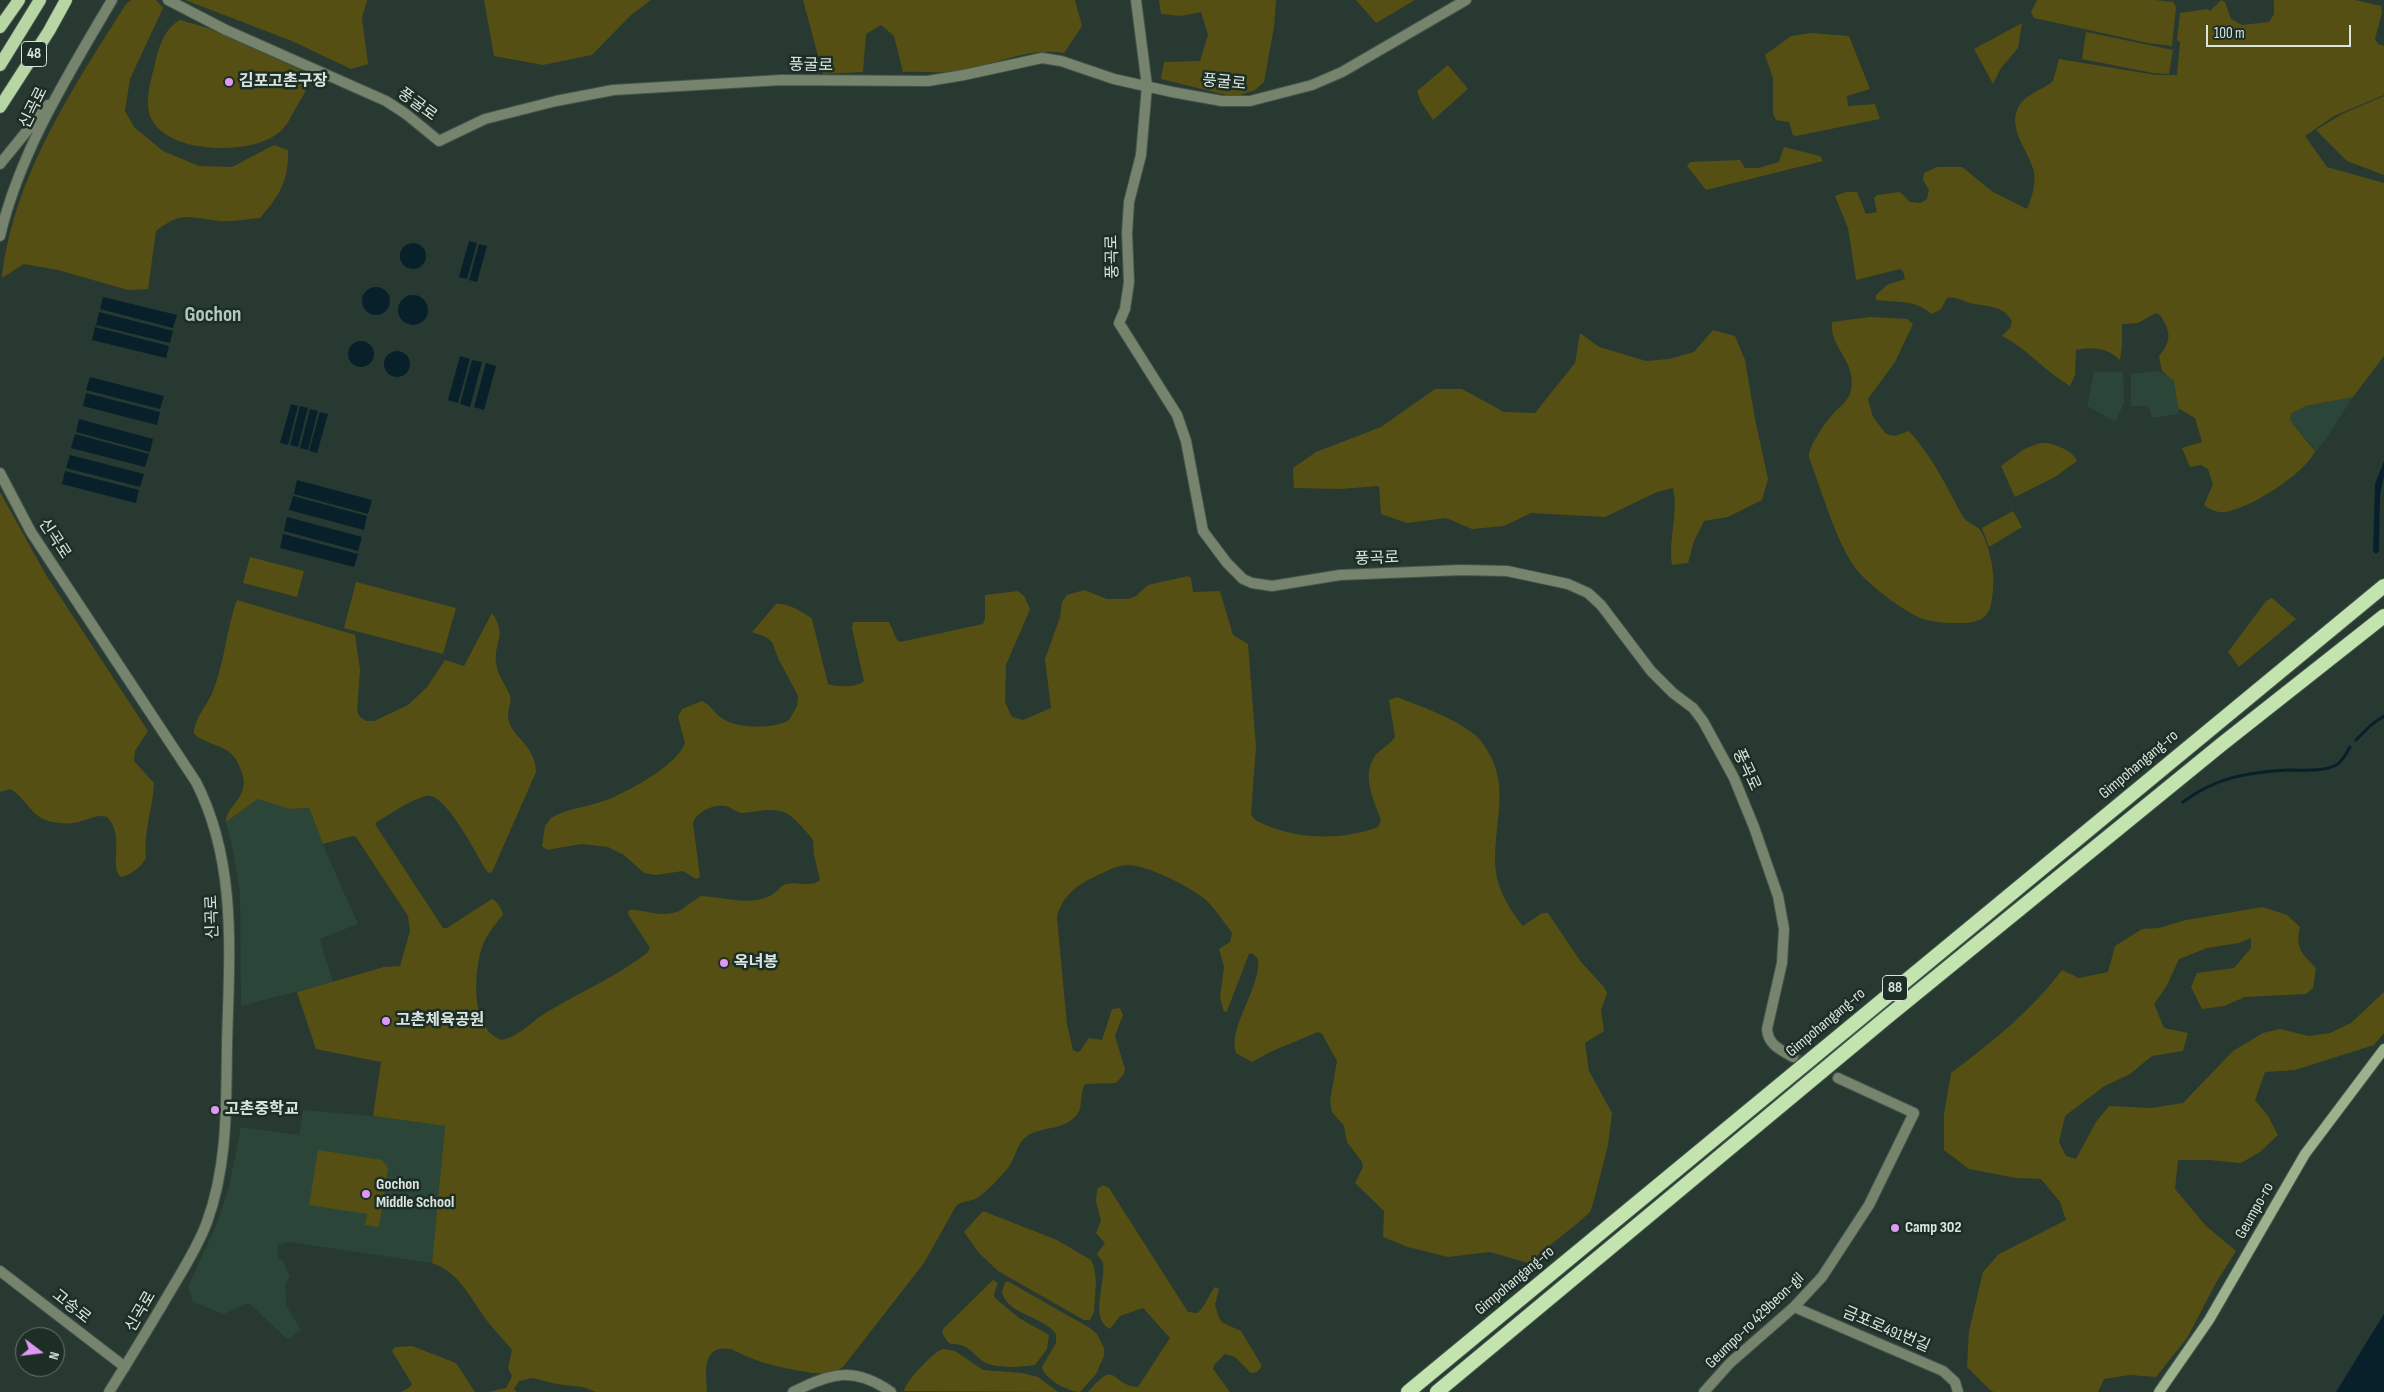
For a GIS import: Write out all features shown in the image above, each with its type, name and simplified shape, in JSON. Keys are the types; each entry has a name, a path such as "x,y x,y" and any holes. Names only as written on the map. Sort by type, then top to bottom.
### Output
{"highway":[{"name":"Gimpohangang-ro","path":"1408,1392 2384,586"},
{"name":"88","path":"1437,1392 1886,1018 2222,744 2384,616"}],"main road":[{"path":"0,27 19,0"},
{"name":"48","path":"0,65 40,0"},
{"name":"48","path":"0,106 49,31 66,0"},
{"name":"Geumpo-ro","path":"2159,1392 2209,1320 2305,1154 2384,1049"}],"street":[{"name":"신곡로","path":"0,236 14,186 56,95 112,0"},
{"name":"풍굴로","path":"168,0 226,30 386,101 406,114 439,141 485,119 590,94 636,88 781,80 928,81 958,77 1042,58 1061,61 1114,79 1205,98 1235,102 1250,101 1284,94 1342,72 1466,0"},
{"name":"풍곡로","path":"1136,0 1147,86 1141,155 1129,202 1127,233 1129,282 1124,309 1119,323 1177,415 1186,441 1200,522 1209,539 1234,571 1252,583 1262,586 1287,585 1340,575 1478,570 1507,571 1558,580 1579,588 1595,599 1652,671 1697,712 1734,778 1754,827 1778,896 1784,929 1782,963 1767,1029 1768,1036 1777,1048 1793,1057"},
{"path":"0,164 56,95"},
{"name":"신곡로","path":"0,474 31,532 196,782 212,821 225,874 229,929 228,1022 226,1123 220,1176 207,1224 192,1255 109,1392"},
{"name":"Geumpo-ro 429beon-gil","path":"1704,1392 1749,1345 1794,1307 1822,1277 1869,1205 1914,1113 1838,1078"},
{"name":"고송로","path":"0,1271 124,1367"},
{"name":"금포로491번길","path":"1794,1307 1943,1371 1954,1382 1958,1392"},
{"path":"793,1392 819,1380 842,1374 862,1377 891,1392"}],"shaded area":[{"path":"131,0 156,0 163,8 130,79 125,111 134,127 163,151 199,166 232,167 274,145 288,150 287,171 282,187 260,218 225,221 186,217 165,224 156,231 148,289 128,290 58,270 24,264 2,278 8,241 32,169 66,101 126,4"},
{"path":"185,0 367,0 362,18 368,64 351,69 292,41"},
{"path":"484,0 651,0 631,15 592,55 543,65 494,56"},
{"path":"803,0 1075,0 1082,26 1064,53 1039,52 1026,54 958,71 903,72 894,36 881,25 866,34 863,72 823,74"},
{"path":"1159,0 1276,0 1274,27 1264,82 1255,90 1234,97 1161,79 1164,62 1200,61 1208,35 1201,12 1181,16 1161,14"},
{"path":"1356,0 1415,0 1376,23"},
{"path":"2037,0 2155,0 2173,2 2176,7 2172,46 2148,43 2034,18 2031,12"},
{"path":"2221,0 2225,2 2231,19 2242,25 2269,22 2274,14 2274,0 2355,0 2381,6 2382,12 2375,39 2378,44 2384,46 2384,95 2334,116 2305,136 2327,167 2384,183 2384,356 2353,397 2306,406 2292,413 2290,419 2292,423 2315,451 2309,460 2300,470 2276,489 2249,504 2226,512 2214,511 2204,505 2213,484 2208,469 2201,465 2190,467 2182,448 2202,442 2195,418 2178,408 2174,381 2162,371 2159,356 2168,341 2168,331 2160,315 2156,313 2138,323 2122,324 2120,360 2100,349 2076,350 2075,375 2070,386 2052,374 2020,347 2002,336 2010,328 2012,321 1999,309 1956,298 1947,298 1941,309 1932,314 1919,306 1906,302 1876,300 1876,295 1887,285 1905,279 1903,271 1900,269 1856,280 1848,228 1835,196 1846,192 1857,192 1866,214 1877,212 1874,198 1877,195 1900,192 1910,202 1921,203 1927,199 1929,190 1923,180 1924,173 1937,167 1962,167 1993,192 2027,209 2033,191 2034,172 2016,129 2016,112 2024,100 2053,81 2059,59 2156,75 2177,75 2180,42 2177,40 2180,13 2207,9 2210,11"},
{"name":"김포고촌구장","path":"180,20 208,28 305,72 308,79 306,90 284,128 264,141 230,148 192,145 175,139 161,131 152,120 148,108 150,87 157,54 165,34"},
{"path":"2022,23 2018,48 2001,68 1993,84 1974,49"},
{"path":"2086,32 2173,50 2169,74 2153,73 2082,59"},
{"path":"1811,33 1849,36 1870,89 1847,96 1848,106 1875,104 1880,119 1796,136 1793,135 1789,122 1776,120 1773,114 1773,78 1765,55 1791,36"},
{"path":"1448,65 1468,89 1433,120 1421,102 1417,91"},
{"path":"2384,96 2384,175 2347,161 2316,130 2342,114"},
{"path":"1784,147 1820,156 1823,161 1706,190 1687,166 1690,162 1740,160 1745,168 1758,168 1779,162"},
{"path":"1870,317 1907,319 1913,324 1895,362 1868,399 1873,417 1886,434 1895,436 1909,431 1939,472 1963,517 1981,531 1991,560 1993,583 1992,600 1988,613 1978,621 1952,623 1923,619 1897,604 1862,575 1856,569 1842,545 1809,457 1814,442 1826,423 1844,403 1851,390 1852,380 1850,371 1835,340 1832,322"},
{"path":"1713,330 1735,336 1745,360 1768,479 1762,500 1728,517 1704,521 1694,541 1688,563 1672,565 1671,545 1675,507 1673,488 1657,492 1605,517 1531,513 1504,526 1472,529 1446,518 1407,523 1381,514 1379,486 1341,489 1294,488 1293,468 1316,452 1381,427 1435,389 1462,389 1504,412 1535,413 1575,363 1580,333 1599,347 1646,361 1669,359 1694,352"},
{"path":"2157,371 2168,375 2174,381 2179,414 2151,418 2151,411 2145,406 2131,406 2131,374"},
{"path":"2094,372 2123,372 2124,402 2116,422 2087,406"},
{"path":"2353,397 2314,454 2314,448 2292,423 2290,419 2292,413 2306,406"},
{"path":"2040,443 2050,444 2067,450 2077,461 2055,477 2015,497 2001,466 2024,449"},
{"path":"0,492 46,575 148,731 135,751 134,761 154,783 145,848 146,858 135,870 125,876 121,877 117,872 115,833 113,825 107,817 99,816 71,823 53,822 39,816 21,797 10,789 0,792"},
{"path":"2013,511 2022,527 1989,547 1982,528"},
{"path":"250,557 304,571 297,597 243,583"},
{"path":"1188,576 1191,578 1193,592 1220,591 1233,635 1248,644 1256,747 1251,814 1257,821 1279,830 1307,836 1337,836 1378,827 1381,820 1370,788 1369,771 1375,756 1395,737 1389,700 1397,697 1438,713 1457,723 1477,737 1486,748 1494,765 1500,795 1495,856 1499,886 1514,914 1523,926 1542,913 1548,913 1581,962 1604,987 1607,993 1601,1010 1604,1031 1585,1043 1589,1071 1612,1113 1608,1145 1590,1212 1528,1263 1490,1252 1448,1257 1408,1247 1383,1237 1384,1211 1355,1183 1363,1167 1362,1162 1347,1142 1344,1126 1332,1112 1330,1101 1337,1061 1322,1034 1318,1032 1270,1052 1252,1062 1236,1053 1236,1032 1255,982 1258,959 1252,953 1249,954 1227,1011 1224,1012 1220,998 1224,967 1219,949 1230,942 1232,933 1210,904 1190,889 1156,872 1126,865 1108,870 1073,890 1061,905 1057,918 1067,1025 1073,1050 1080,1051 1089,1038 1102,1040 1112,1009 1120,1008 1123,1015 1115,1036 1125,1069 1124,1074 1116,1083 1085,1084 1080,1108 1076,1116 1065,1124 1033,1133 1023,1139 1008,1168 989,1188 977,1198 956,1206 924,1263 843,1367 830,1372 810,1373 753,1359 731,1349 721,1349 714,1351 707,1361 707,1392 596,1392 583,1387 556,1384 533,1378 519,1381 514,1389 517,1392 488,1392 506,1388 512,1376 508,1368 512,1350 488,1322 458,1280 442,1267 432,1263 445,1126 373,1116 381,1062 316,1049 297,992 384,967 400,966 410,931 408,916 356,837 353,836 323,844 309,808 289,809 258,799 226,822 229,811 242,791 244,782 242,773 238,763 228,751 194,734 196,723 211,696 217,680 237,600 355,635 360,669 357,711 360,717 366,721 374,721 408,705 427,687 445,660 464,666 492,613 499,629 496,652 497,668 509,692 509,722 512,729 532,754 536,772 492,872 489,873 486,870 460,826 443,804 434,797 421,797 375,824 443,928 447,928 492,899 500,908 503,915 483,944 476,983 479,1012 484,1024 491,1034 502,1040 520,1032 547,1012 610,977 647,953 650,948 628,914 629,910 669,914 675,913 701,896 744,901 761,899 770,896 786,884 812,884 820,880 814,855 813,840 789,815 775,810 743,813 727,807 715,806 701,812 693,823 700,877 696,879 683,871 656,875 644,873 624,855 608,847 581,844 547,850 542,846 545,826 551,818 564,812 616,796 651,777 672,760 685,743 678,717 682,709 702,701 723,719 738,725 756,727 775,725 789,720 797,706 798,696 779,660 772,642 766,637 752,632 776,604 795,608 812,619 828,684 846,686 857,685 864,681 852,628 853,622 889,622 897,640 900,642 983,624 985,619 985,595 1018,591 1024,596 1030,609 1006,665 1005,702 1012,717 1023,720 1051,708 1045,659 1060,617 1062,602 1067,595 1084,590 1107,599 1128,599 1136,596 1148,585"},
{"path":"356,582 456,608 443,654 344,628"},
{"path":"2272,598 2296,619 2239,667 2228,652 2266,601"},
{"path":"258,799 289,809 309,808 358,924 320,939 333,982 241,1006 240,891 226,822"},
{"path":"2263,907 2287,915 2300,927 2299,946 2307,959 2316,968 2313,988 2306,994 2245,997 2224,1006 2202,1009 2191,987 2197,973 2234,968 2251,948 2251,938 2239,943 2207,948 2179,959 2166,987 2154,1004 2164,1028 2188,1033 2183,1051 2152,1056 2130,1074 2103,1087 2065,1116 2059,1142 2066,1156 2076,1159 2096,1122 2109,1106 2151,1108 2183,1103 2233,1051 2263,1033 2280,1029 2309,1036 2330,1033 2351,1023 2384,992 2384,1033 2374,1045 2295,1070 2265,1072 2255,1100 2268,1116 2278,1135 2260,1152 2241,1163 2178,1160 2175,1189 2206,1226 2236,1251 2217,1281 2187,1338 2156,1377 2130,1375 2104,1379 2098,1392 1994,1392 1990,1390 1967,1367 1969,1331 1983,1272 1999,1254 2066,1220 2060,1202 2041,1179 2016,1178 1969,1169 1944,1150 1944,1114 1951,1073 2010,1026 2062,970 2079,978 2108,972 2115,946 2142,929 2159,928 2186,920"},
{"name":"Gochon Middle School","path":"303,1110 372,1116 445,1126 432,1263 289,1242 277,1245 279,1259 283,1261 290,1276 285,1285 287,1307 301,1330 288,1340 248,1303 224,1314 193,1302 188,1287 218,1221 229,1187 241,1127 299,1135"},
{"path":"318,1150 382,1160 388,1168 379,1227 365,1225 367,1214 309,1205"},
{"path":"1103,1185 1109,1188 1188,1312 1197,1313 1203,1308 1215,1287 1219,1289 1215,1305 1219,1318 1223,1323 1241,1331 1262,1366 1257,1372 1251,1373 1235,1357 1225,1354 1214,1365 1213,1369 1230,1392 1088,1392 1104,1376 1109,1375 1129,1385 1138,1387 1170,1338 1143,1308 1120,1316 1110,1329 1100,1317 1103,1264 1097,1254 1105,1243 1096,1233 1101,1221 1096,1201 1097,1189"},
{"path":"983,1211 1057,1240 1091,1260 1096,1281 1094,1312 1090,1320 1084,1320 998,1271 979,1253 964,1232"},
{"path":"993,1280 998,1283 994,1294 995,1298 1019,1318 1049,1335 1047,1349 1035,1365 1009,1367 989,1364 966,1347 950,1343 942,1332"},
{"path":"1005,1282 1009,1282 1090,1328 1097,1334 1104,1348 1104,1356 1096,1374 1080,1392 1070,1390 1058,1384 1044,1372 1042,1367 1056,1343 1056,1334 1043,1323 1019,1311 1006,1300 1002,1293"},
{"path":"412,1346 456,1363 475,1392 401,1392 412,1384 392,1351 395,1347"},
{"path":"943,1349 955,1351 983,1370 1022,1373 1038,1377 1058,1392 904,1391 920,1367"}],"water":[{"path":"469,241 477,243 467,279 459,277"},
{"path":"413,243 422,247 426,256 422,265 413,269 404,265 400,256 404,247"},
{"path":"479,244 487,246 477,282 469,280"},
{"path":"376,287 386,291 390,301 386,311 376,315 366,311 362,301 366,291"},
{"path":"413,295 423,300 428,310 423,320 413,325 403,320 398,310 403,300"},
{"path":"103,297 177,315 173,328 100,309"},
{"path":"99,312 173,331 170,343 96,325"},
{"path":"95,327 169,346 166,358 92,340"},
{"path":"361,341 370,345 374,354 370,363 361,367 352,363 348,354 352,345"},
{"path":"397,351 406,355 410,364 406,373 397,377 388,373 384,364 388,355"},
{"path":"460,356 470,359 458,403 448,400"},
{"path":"472,360 482,362 470,407 460,404"},
{"path":"486,363 496,366 484,410 474,407"},
{"path":"90,377 164,396 160,409 86,390"},
{"path":"86,393 160,412 157,425 83,406"},
{"path":"291,404 298,406 288,445 280,443"},
{"path":"300,406 308,408 298,447 290,445"},
{"path":"310,409 318,411 308,450 300,448"},
{"path":"320,412 328,414 317,453 309,451"},
{"path":"79,419 153,439 150,452 76,432"},
{"path":"75,434 149,454 145,467 71,448"},
{"path":"70,455 144,474 140,487 66,468"},
{"path":"2384,461 2384,475 2380,495 2379,551 2376,554 2373,551 2375,484"},
{"path":"65,471 139,490 136,503 62,484"},
{"path":"297,480 372,500 368,514 294,494"},
{"path":"293,496 367,516 364,530 289,510"},
{"path":"287,517 362,537 358,551 284,531"},
{"path":"283,534 358,554 354,567 280,548"},
{"path":"2384,1314 2384,1392 2336,1392"}],"waterway":[{"path":"2356,740 2371,725 2384,716"},
{"path":"2183,802 2208,787 2233,777 2260,772 2325,769 2340,762 2350,747"}],"tunnel":[{"path":"1793,1057 1838,1078"}],"place":[{"name":"김포고촌구장","path":"229,82"},
{"name":"옥녀봉","path":"724,963"},
{"name":"고촌체육공원","path":"386,1021"},
{"name":"고촌중학교","path":"215,1110"},
{"name":"Gochon Middle School","path":"366,1194"},
{"name":"Camp 302","path":"1895,1228"}],"district":[{"name":"Gochon","path":"213,316"}]}
